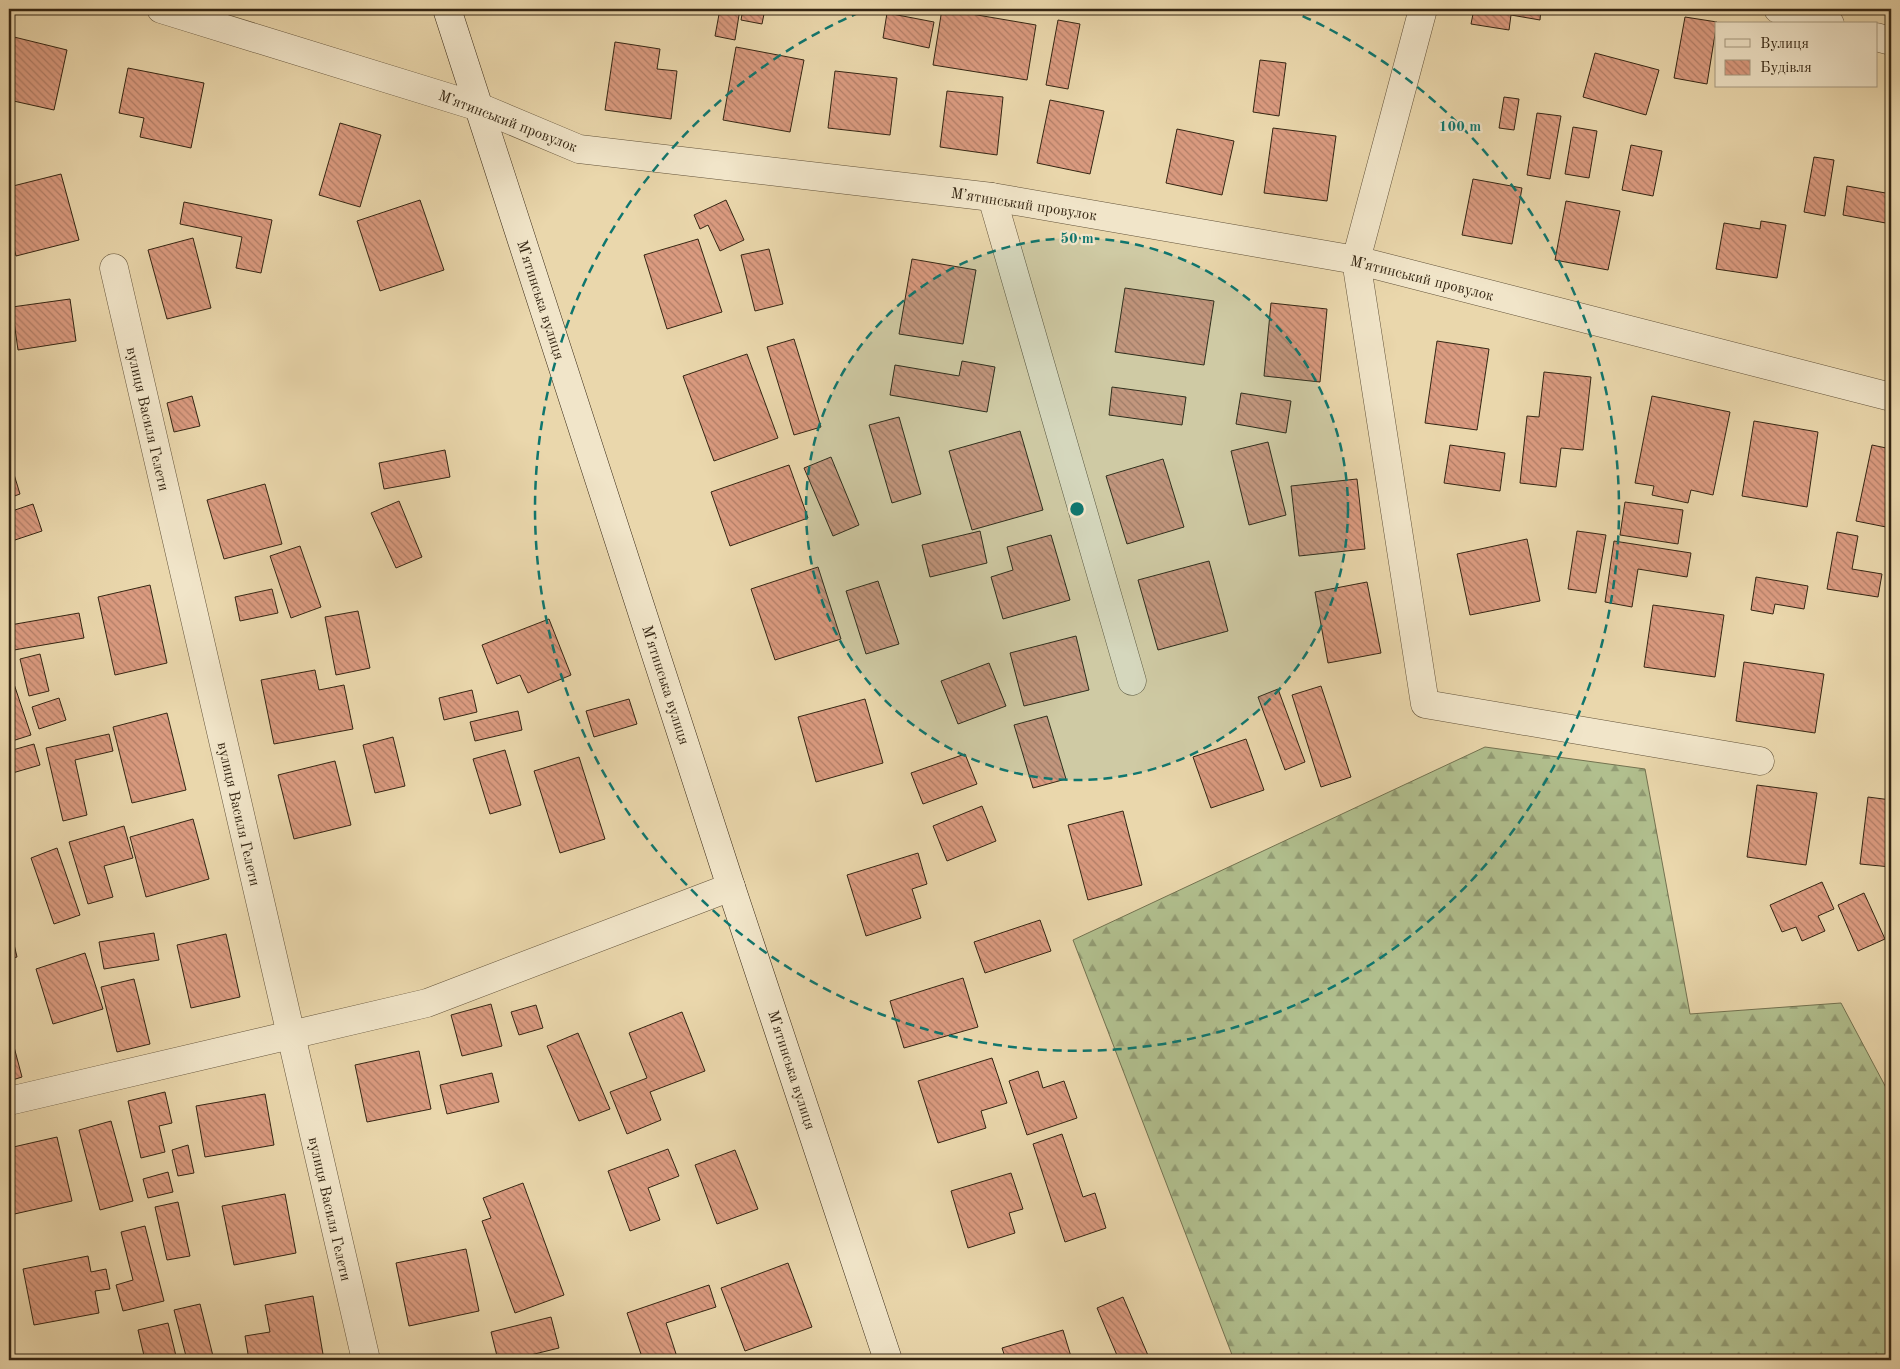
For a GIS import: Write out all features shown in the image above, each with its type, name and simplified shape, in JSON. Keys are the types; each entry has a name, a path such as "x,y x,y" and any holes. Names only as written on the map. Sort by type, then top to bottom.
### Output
{"street":[{"name":"Мʼятинський провулок","path":"161,9 479,107 579,149 992,197 1356,260 1891,397"},
{"name":"Мʼятинська вулиця","path":"447,9 731,887 888,1360"},
{"path":"1423,9 1356,260 1425,704 1760,761"},
{"path":"1778,9 1823,22"},
{"path":"1878,38 1891,41"},
{"path":"992,197 1132,681"},
{"name":"вулиця Василя Гелети","path":"114,268 366,1360"},
{"path":"9,1101 427,1003 731,887"}],"green space":[{"path":"1485,747 1645,769 1690,1014 1841,1003 1891,1097 1891,1360 1234,1360 1073,940"}],"building":[{"path":"720,9 740,9 735,40 715,36"},
{"path":"743,9 765,9 762,24 741,20"},
{"path":"942,9 1036,25 1027,80 933,65"},
{"path":"1474,9 1541,9 1540,20 1511,15 1509,30 1471,24"},
{"path":"887,13 934,22 929,48 883,38"},
{"path":"1685,17 1717,22 1715,22 1715,34 1707,84 1674,78"},
{"path":"1058,20 1080,24 1068,89 1046,85"},
{"path":"14,37 67,50 54,110 9,100 9,61"},
{"path":"615,42 660,49 657,69 677,71 671,119 605,110"},
{"path":"736,47 804,60 790,132 723,120"},
{"path":"1595,53 1659,70 1646,115 1583,97"},
{"path":"1260,60 1286,63 1279,116 1253,112"},
{"path":"128,68 204,83 191,148 140,137 144,118 119,113"},
{"path":"835,71 897,78 890,135 828,128"},
{"path":"947,91 1003,97 997,155 940,147"},
{"path":"1504,97 1519,99 1514,130 1499,128"},
{"path":"1050,100 1104,111 1090,174 1037,163"},
{"path":"1537,113 1561,116 1550,179 1527,175"},
{"path":"340,123 381,135 360,207 319,195"},
{"path":"1573,127 1597,131 1589,178 1565,174"},
{"path":"1273,128 1336,136 1327,201 1264,193"},
{"path":"1177,129 1234,141 1222,195 1166,183"},
{"path":"1631,145 1662,151 1653,196 1622,190"},
{"path":"1814,157 1834,160 1825,216 1804,212"},
{"path":"61,174 79,240 16,256 9,227 9,187"},
{"path":"1473,179 1522,188 1512,244 1462,235"},
{"path":"1847,186 1891,194 1891,224 1843,215"},
{"path":"420,200 444,270 380,291 357,221"},
{"path":"726,200 744,240 720,251 708,225 700,229 694,215"},
{"path":"1566,201 1620,211 1608,270 1555,260"},
{"path":"184,202 272,220 261,273 236,268 242,237 180,224"},
{"path":"1761,221 1786,225 1777,278 1716,269 1724,223 1760,229"},
{"path":"193,238 211,308 167,319 148,250"},
{"path":"698,239 722,312 667,329 644,255"},
{"path":"769,249 783,304 755,311 741,255"},
{"path":"912,259 976,270 963,344 899,334"},
{"path":"1125,288 1214,301 1204,365 1115,352"},
{"path":"70,299 76,341 18,350 12,307"},
{"path":"1271,303 1327,309 1320,382 1264,376"},
{"path":"794,339 821,427 794,435 767,347"},
{"path":"1437,341 1489,349 1477,430 1425,423"},
{"path":"747,354 778,438 714,461 683,376"},
{"path":"962,361 995,367 987,412 890,395 895,365 959,376"},
{"path":"1544,372 1591,377 1583,450 1561,448 1556,487 1520,483 1527,416 1539,417"},
{"path":"1112,387 1186,397 1182,425 1109,415"},
{"path":"1241,393 1291,401 1286,433 1236,424"},
{"path":"192,396 200,426 174,432 167,403"},
{"path":"1652,396 1730,412 1713,495 1691,490 1688,503 1652,495 1654,486 1635,483"},
{"path":"899,417 921,494 892,503 869,425"},
{"path":"1754,421 1818,432 1807,507 1742,496"},
{"path":"1020,431 1043,510 972,530 949,451"},
{"path":"1268,442 1286,515 1249,525 1231,451"},
{"path":"1450,445 1505,453 1500,491 1444,483"},
{"path":"1872,445 1891,449 1891,528 1856,521"},
{"path":"445,450 450,477 384,489 379,463"},
{"path":"831,457 859,525 833,536 804,468"},
{"path":"9,458 20,494 9,498"},
{"path":"1163,459 1184,527 1127,544 1106,476"},
{"path":"789,465 808,518 730,546 711,492"},
{"path":"1357,479 1365,549 1299,556 1291,486"},
{"path":"265,484 282,544 224,559 207,500"},
{"path":"399,501 422,557 396,568 371,513"},
{"path":"1625,502 1683,510 1678,544 1620,535"},
{"path":"33,504 42,531 9,542 9,512"},
{"path":"980,531 987,563 930,577 922,545"},
{"path":"1577,531 1606,535 1596,593 1568,589"},
{"path":"1837,532 1858,536 1852,569 1882,574 1878,597 1827,589"},
{"path":"1051,535 1070,600 1003,619 991,577 1013,570 1007,547"},
{"path":"1527,539 1540,601 1470,615 1457,554"},
{"path":"1614,541 1691,553 1687,577 1638,569 1632,607 1605,602"},
{"path":"300,546 321,607 291,618 270,556"},
{"path":"1209,561 1228,631 1158,650 1138,580"},
{"path":"818,567 841,639 775,660 751,589"},
{"path":"1756,577 1808,586 1804,609 1775,604 1773,614 1751,610"},
{"path":"878,581 899,644 866,654 846,591"},
{"path":"1367,582 1381,653 1328,663 1315,592"},
{"path":"150,585 167,663 115,675 98,597"},
{"path":"272,589 278,613 240,621 235,597"},
{"path":"1653,605 1724,615 1715,677 1644,667"},
{"path":"358,611 370,668 336,675 325,617"},
{"path":"79,613 84,638 14,650 10,625"},
{"path":"549,619 571,675 528,693 520,675 497,684 482,645"},
{"path":"1076,636 1089,690 1024,706 1010,653"},
{"path":"40,654 49,691 29,696 20,659"},
{"path":"1744,662 1824,674 1815,733 1736,721"},
{"path":"989,663 1006,706 958,724 941,681"},
{"path":"9,669 31,735 9,742"},
{"path":"315,670 319,690 344,685 353,729 274,744 261,680"},
{"path":"1321,686 1351,777 1321,787 1292,695"},
{"path":"1278,689 1305,762 1285,770 1258,697"},
{"path":"472,690 477,712 444,720 439,698"},
{"path":"59,698 66,720 39,729 32,707"},
{"path":"629,699 637,724 594,737 586,711"},
{"path":"865,699 883,763 816,782 798,717"},
{"path":"518,711 522,730 475,741 470,722"},
{"path":"167,713 186,790 132,803 113,727"},
{"path":"1047,716 1066,779 1033,788 1014,725"},
{"path":"109,734 113,751 75,760 87,815 63,821 46,748"},
{"path":"393,737 405,786 375,793 363,745"},
{"path":"1246,739 1264,790 1211,808 1193,757"},
{"path":"34,744 40,765 9,774 9,751"},
{"path":"505,750 521,805 490,814 473,759"},
{"path":"965,754 977,784 923,804 911,773"},
{"path":"579,757 605,839 560,853 534,771"},
{"path":"335,761 351,825 294,839 278,775"},
{"path":"1757,785 1817,793 1806,865 1747,857"},
{"path":"1868,797 1891,800 1891,867 1860,864"},
{"path":"982,806 996,841 947,861 933,826"},
{"path":"1123,811 1142,885 1088,900 1068,825"},
{"path":"193,819 209,879 146,897 130,837"},
{"path":"124,826 133,858 104,866 113,897 88,904 69,842"},
{"path":"57,848 80,915 54,924 31,858"},
{"path":"918,853 927,884 912,889 921,918 866,936 847,875"},
{"path":"1822,882 1834,909 1818,916 1825,931 1802,941 1796,927 1782,932 1770,905"},
{"path":"1864,893 1885,939 1858,951 1838,905"},
{"path":"1040,920 1051,951 985,973 974,942"},
{"path":"9,923 17,957 9,959"},
{"path":"154,933 159,960 104,969 99,942"},
{"path":"226,934 240,997 191,1008 177,945"},
{"path":"85,953 103,1009 53,1024 36,969"},
{"path":"963,978 978,1027 904,1048 890,1001"},
{"path":"134,979 150,1044 117,1052 101,987"},
{"path":"491,1004 502,1046 462,1056 451,1015"},
{"path":"536,1005 543,1028 519,1035 511,1012"},
{"path":"682,1012 705,1071 650,1092 661,1120 627,1134 610,1092 647,1078 629,1033"},
{"path":"9,1028 22,1077 9,1081"},
{"path":"578,1033 610,1109 579,1121 547,1046"},
{"path":"419,1051 431,1109 367,1122 355,1065"},
{"path":"992,1058 1007,1103 981,1111 986,1128 938,1143 918,1081"},
{"path":"1038,1071 1043,1088 1064,1081 1077,1118 1027,1135 1009,1081"},
{"path":"492,1073 499,1102 447,1114 440,1085"},
{"path":"165,1092 172,1123 159,1126 165,1152 141,1158 128,1101"},
{"path":"265,1094 274,1145 205,1157 196,1106"},
{"path":"111,1121 133,1201 100,1210 79,1130"},
{"path":"1062,1134 1083,1197 1095,1193 1106,1228 1065,1242 1033,1144"},
{"path":"57,1137 72,1201 10,1215 9,1148"},
{"path":"188,1145 194,1173 178,1176 172,1150"},
{"path":"668,1149 679,1176 648,1188 660,1220 630,1231 608,1171"},
{"path":"735,1150 758,1209 717,1224 695,1165"},
{"path":"168,1172 173,1192 148,1198 143,1179"},
{"path":"1011,1173 1023,1209 1009,1213 1015,1233 968,1248 951,1191"},
{"path":"523,1183 564,1295 515,1313 482,1221 491,1218 483,1198"},
{"path":"285,1194 296,1253 234,1265 222,1206"},
{"path":"178,1202 190,1256 167,1260 155,1207"},
{"path":"145,1226 164,1301 123,1311 116,1285 133,1280 121,1232"},
{"path":"466,1249 479,1311 409,1326 396,1263"},
{"path":"88,1256 91,1272 106,1269 110,1289 95,1291 99,1313 34,1325 23,1269"},
{"path":"788,1263 812,1327 745,1351 721,1288"},
{"path":"709,1285 716,1307 666,1323 678,1360 643,1360 627,1313"},
{"path":"313,1296 324,1360 249,1360 245,1336 270,1332 265,1305"},
{"path":"1123,1297 1150,1360 1119,1360 1097,1308"},
{"path":"200,1304 213,1356 187,1360 174,1310"},
{"path":"551,1317 559,1348 510,1360 498,1360 491,1332"},
{"path":"168,1323 177,1360 145,1360 138,1330"},
{"path":"1063,1330 1072,1360 1006,1360 1002,1348"}]}
